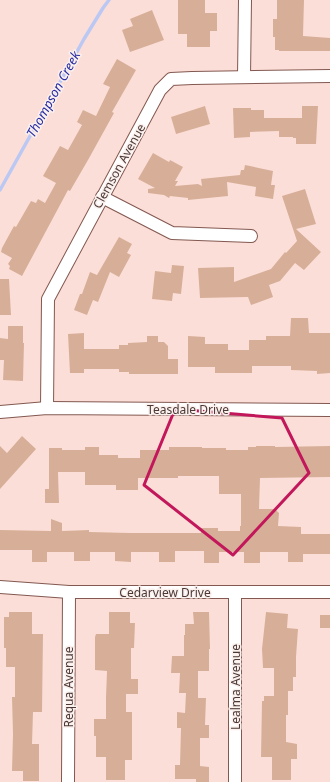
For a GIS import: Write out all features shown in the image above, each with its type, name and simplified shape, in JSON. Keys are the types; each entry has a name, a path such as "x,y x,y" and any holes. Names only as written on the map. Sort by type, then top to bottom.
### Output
{"street":[{"path":"244,77 245,0"},
{"name":"Clemson Avenue","path":"47,408 48,299 160,90 171,80 192,78 330,76"},
{"path":"102,197 172,233 251,236"},
{"name":"Teasdale Drive","path":"0,412 47,408 330,410"},
{"name":"Cedarview Drive","path":"0,587 69,592 330,592"},
{"name":"Requa Avenue","path":"68,782 69,592"},
{"name":"Lealma Avenue","path":"235,592 236,782"}],"highlighted area":[{"path":"175,409 282,418 309,473 233,555 144,485"}],"building":[{"path":"178,0 205,0 205,13 217,13 217,31 210,31 210,47 187,47 187,34 178,34"},
{"path":"277,0 304,0 303,36 330,38 330,51 275,50 273,19 277,19"},
{"path":"152,10 164,40 130,52 122,30 133,26 130,19"},
{"path":"117,59 136,70 112,112 114,113 88,160 70,191 68,190 22,276 9,269 10,266 8,264 12,258 1,252 2,248 14,226 16,227 31,201 36,203 38,199 45,203 56,183 43,176 60,146 68,150 82,125 77,122 83,110 96,116 110,87 103,84"},
{"path":"205,106 210,124 176,134 171,117"},
{"path":"302,106 318,106 316,144 296,144 296,138 279,137 279,131 250,132 250,137 234,138 233,108 264,110 264,118 302,118"},
{"path":"153,153 169,162 170,160 183,167 175,181 178,181 175,186 198,184 202,186 201,179 240,175 241,170 244,170 245,165 273,171 271,185 275,185 273,199 255,196 256,187 227,182 228,196 188,200 188,198 170,196 169,198 164,195 148,193 148,189 155,188 138,179"},
{"path":"305,189 316,224 296,229 321,252 304,270 295,263 280,281 269,285 273,297 251,305 248,297 200,298 198,268 234,267 234,282 271,269 285,252 286,253 297,241 282,196"},
{"path":"119,237 132,244 127,253 131,255 119,277 110,272 98,302 93,300 87,315 74,310 90,272 97,275"},
{"path":"172,265 184,266 181,294 173,293 172,301 152,299 155,271 171,273"},
{"path":"0,279 9,279 11,315 0,315"},
{"path":"291,318 308,318 309,333 330,333 330,373 317,374 317,371 291,370 291,366 252,366 252,373 215,373 215,367 188,367 188,336 205,337 205,344 228,344 228,350 249,350 249,340 266,340 266,336 290,336"},
{"path":"8,326 23,326 23,381 3,380 4,360 0,360 0,338 8,339"},
{"path":"84,333 84,349 119,349 119,345 147,342 147,336 158,336 158,342 164,342 168,346 168,359 178,359 178,374 129,374 129,372 119,372 119,369 84,369 84,373 70,373 68,334"},
{"path":"22,436 36,449 0,489 0,446 7,453"},
{"path":"330,446 330,477 260,478 259,509 275,509 279,513 278,526 301,527 301,534 330,534 330,554 303,554 303,562 288,562 288,552 260,552 260,563 244,563 244,552 219,552 219,563 204,563 204,551 175,551 175,562 159,562 159,552 131,552 131,562 115,561 115,552 90,552 90,561 74,561 74,552 47,552 47,562 32,562 32,550 0,550 0,530 51,531 51,519 62,523 62,531 89,530 89,532 201,533 201,528 218,528 218,531 240,531 241,494 219,494 219,476 138,478 138,490 116,490 116,485 85,485 85,472 58,472 59,503 45,503 45,489 49,489 49,448 62,448 62,450 85,450 85,447 99,447 99,455 118,455 118,458 140,458 140,450 169,450 169,447 202,447 226,448 226,450 248,450 248,447"},
{"path":"9,612 32,612 32,634 43,634 42,712 33,712 32,744 39,744 39,781 23,781 23,771 12,771 12,697 15,697 15,667 6,667 6,648 4,648 4,617 9,617"},
{"path":"109,612 130,612 130,623 135,623 134,648 131,648 131,679 138,679 138,694 126,694 126,712 132,712 132,760 125,760 125,780 106,780 106,757 96,757 96,736 94,736 94,719 106,719 107,671 95,670 95,637 96,634 109,634"},
{"path":"193,612 209,612 209,671 198,671 198,698 206,698 205,725 209,725 209,738 200,738 200,766 209,767 209,782 196,782 196,779 175,779 175,765 180,765 181,728 177,728 177,712 185,713 186,693 179,693 180,673 171,673 172,656 184,656 185,624 194,624"},
{"path":"266,612 288,614 287,628 298,629 296,677 293,677 293,691 288,691 288,715 286,715 286,742 297,744 297,759 291,759 291,780 272,780 272,757 261,757 262,701 264,701 264,696 274,696 274,668 263,668 262,649"},
{"path":"320,615 330,615 330,628 320,628"}],"waterway":[{"name":"Thompson Creek","path":"0,190 84,39 109,0"}]}
